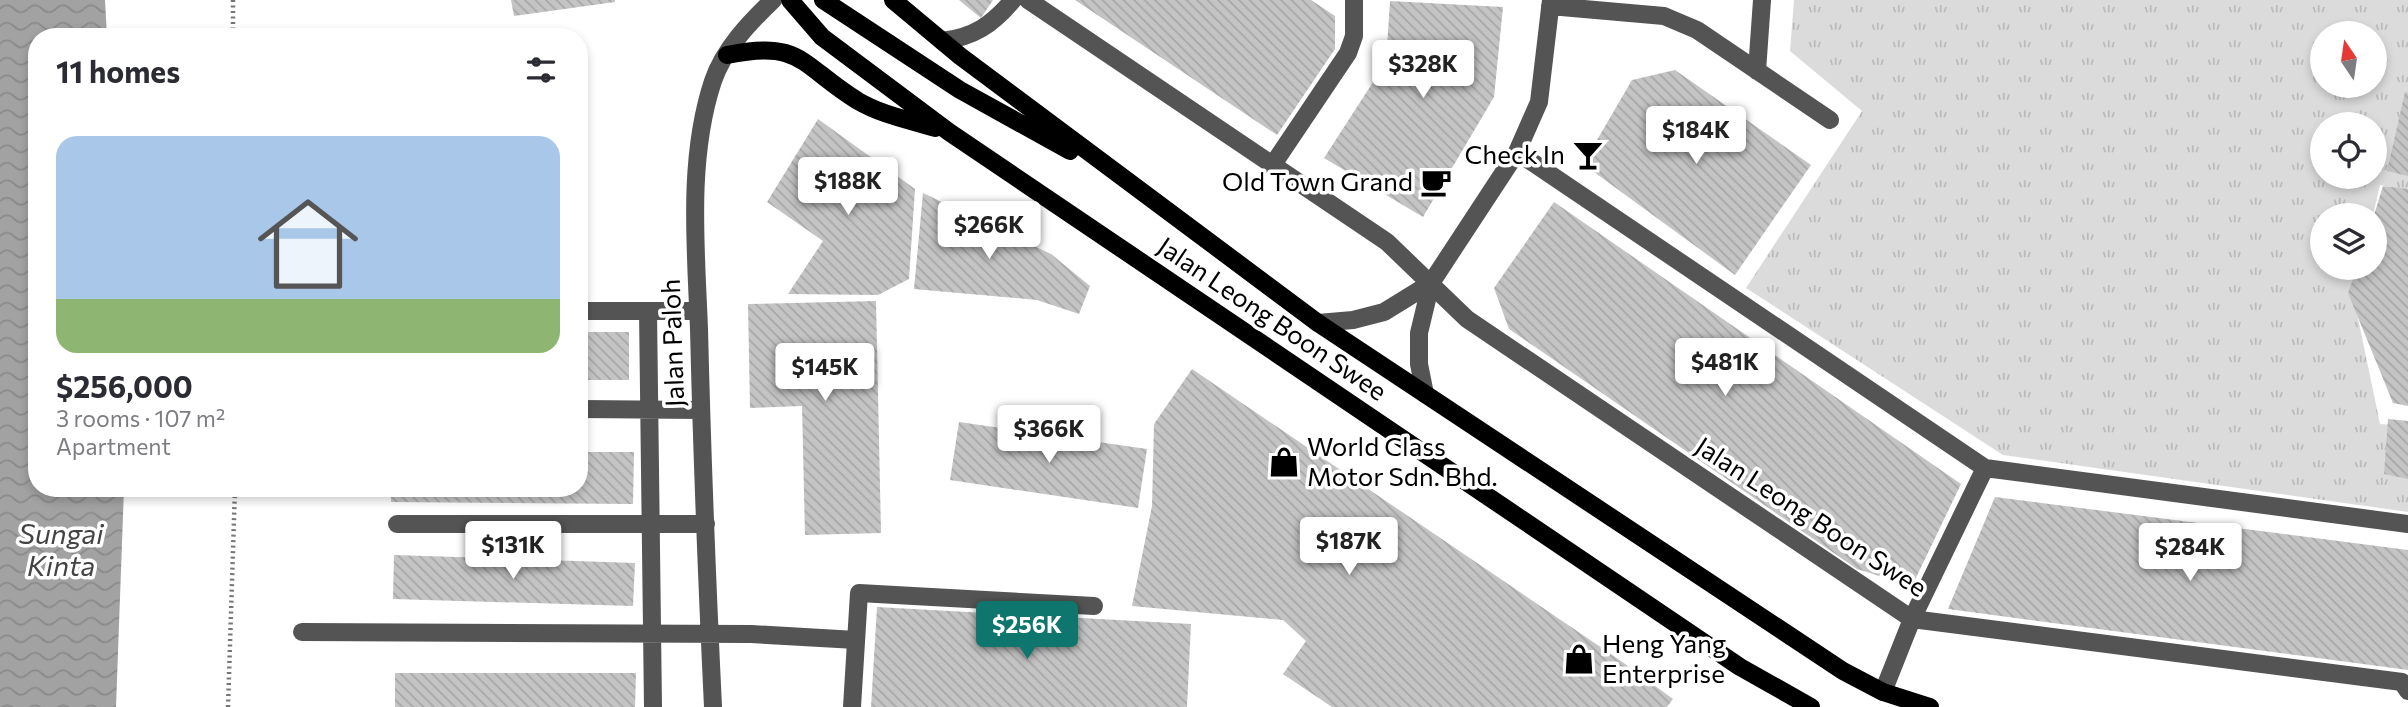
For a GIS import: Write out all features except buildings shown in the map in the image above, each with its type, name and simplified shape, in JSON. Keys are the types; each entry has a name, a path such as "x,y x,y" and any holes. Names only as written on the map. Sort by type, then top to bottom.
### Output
{"main road":[{"name":"Jalan Leong Boon Swee","path":"790,0 822,37 948,132 1729,659 1811,707"},
{"path":"823,0 960,90 1119,177"},
{"name":"Jalan Leong Boon Swee","path":"894,0 942,41 1119,177 1318,323 1843,671 1883,692 1930,707"},
{"path":"727,55 776,49 801,59 858,100 879,111 948,132"}],"street":[{"name":"Jalan Paloh","path":"713,707 696,225 701,144 714,79 747,25 773,0"},
{"path":"942,41 963,39 980,31 995,21 1013,0"},
{"name":"Jalan Leong Boon Swee","path":"1028,0 1387,242 1467,319 1912,619 2402,682 2408,691"},
{"path":"1272,166 1348,53 1354,36 1354,0"},
{"path":"1757,71 1762,0"},
{"path":"1425,394 1419,364 1419,333 1431,283 1517,152 1539,102 1550,3 1664,16 1697,30 1830,120"},
{"path":"1517,152 1985,468 2408,524"},
{"path":"1318,323 1353,320 1384,312 1431,283"},
{"path":"648,311 653,707"},
{"path":"588,312 698,311"},
{"path":"588,409 701,410"},
{"path":"1883,692 1912,619 1985,468"},
{"path":"397,524 706,524"},
{"path":"852,707 859,593 1094,606"},
{"path":"302,632 710,634 856,640"}],"path":[{"path":"233,0 233,28"},
{"path":"228,707 235,497"}],"green space":[{"path":"1794,0 2408,0 2408,190 2387,186 2387,112 2310,112 2310,189 2379,189 2376,203 2310,203 2310,280 2358,280 2354,299 2380,424 2408,426 2408,512 2003,455 1746,288 1862,111 1790,51"}],"water":[{"name":"Sungai Kinta","path":"0,0 105,0 107,28 28,28 28,497 124,497 116,707 0,707"}],"place":[{"name":"Check In","path":"1588,155"},
{"name":"Old Town Grand","path":"1436,182"},
{"name":"World Class Motor Sdn. Bhd.","path":"1284,462"},
{"name":"Heng Yang Enterprise","path":"1579,659"}]}
